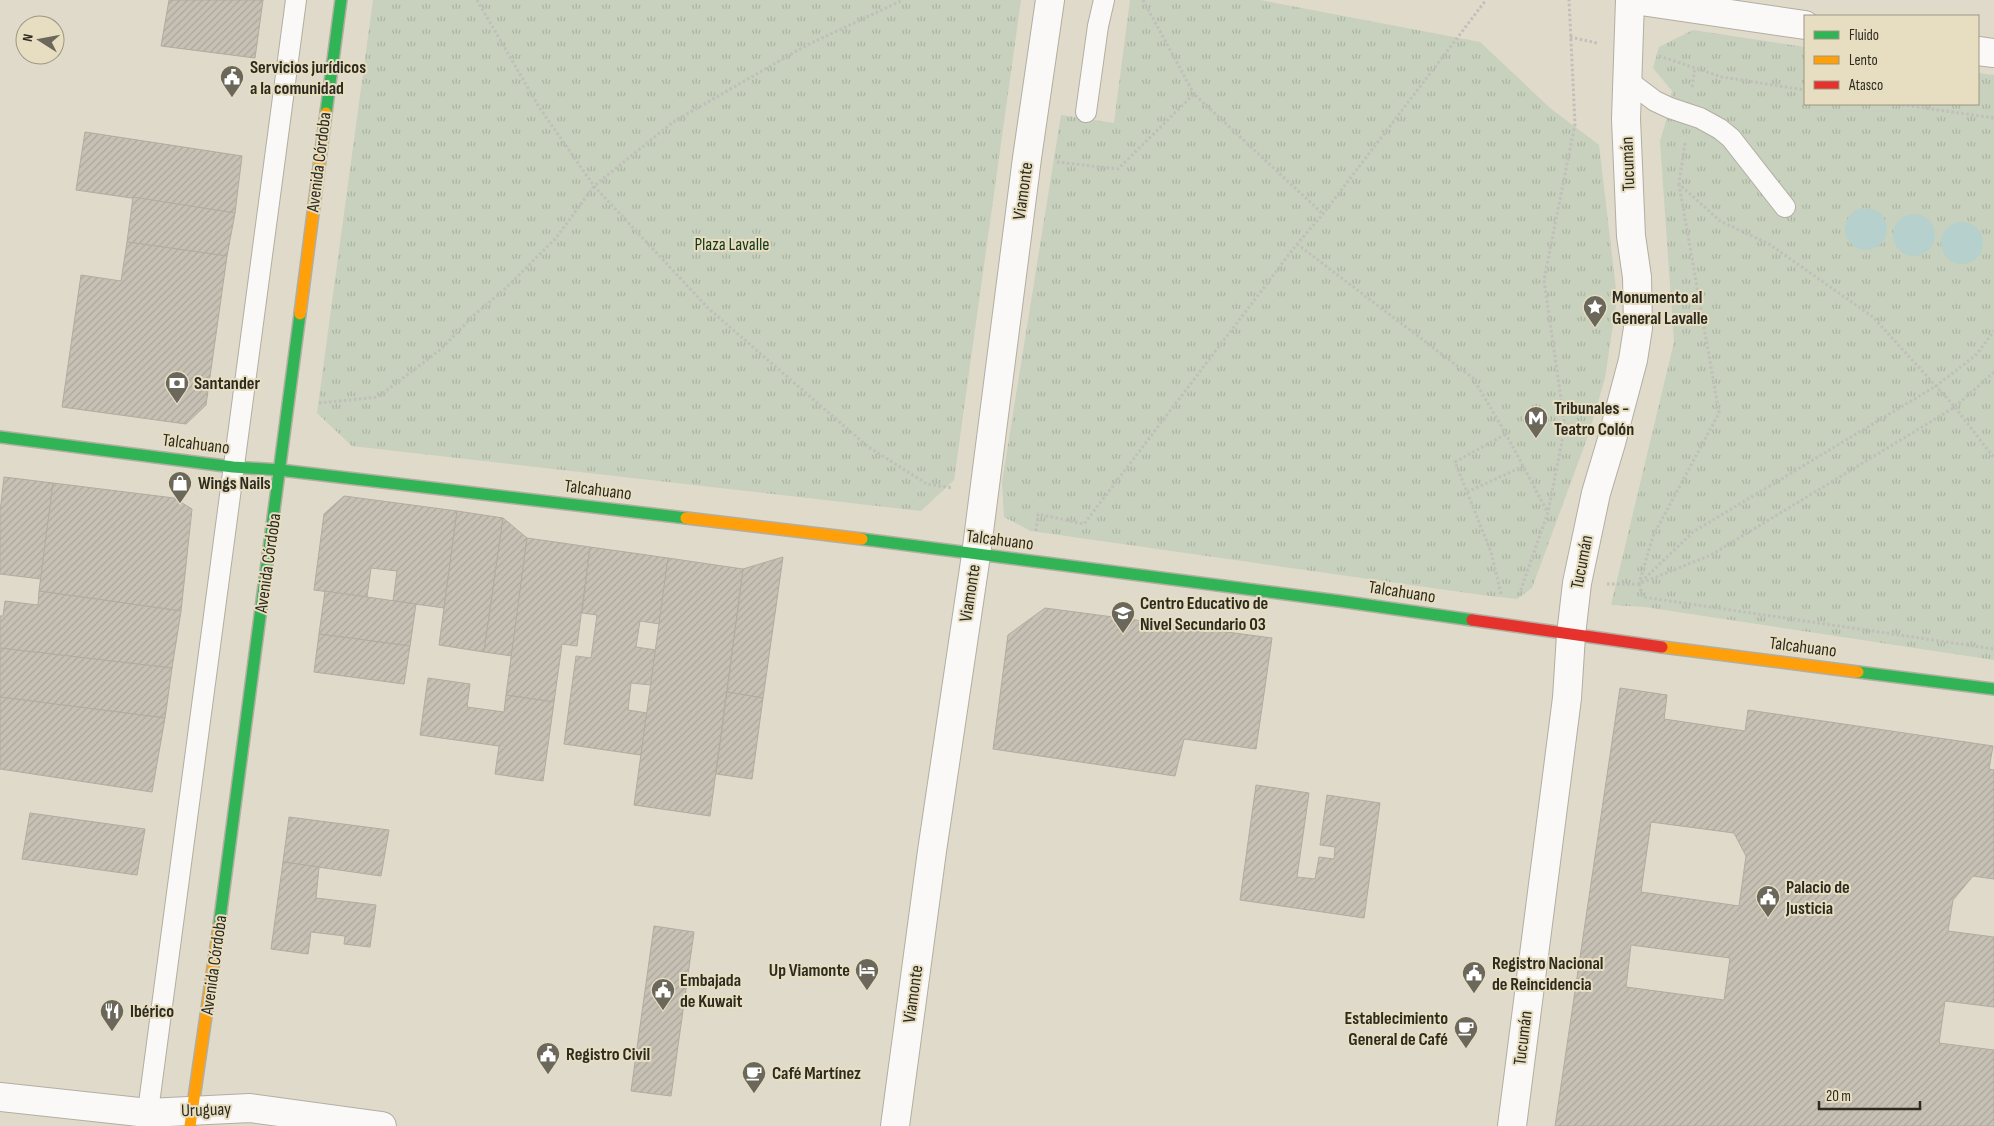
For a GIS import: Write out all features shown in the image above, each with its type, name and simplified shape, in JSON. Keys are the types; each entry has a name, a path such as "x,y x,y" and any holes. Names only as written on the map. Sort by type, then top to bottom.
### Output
{"street":[{"name":"Avenida Córdoba","path":"191,1118 206,1021 280,470 341,0"},
{"name":"Viamonte","path":"895,1126 976,555 1027,158 1050,0"},
{"name":"Tucumán","path":"1512,1126 1567,698 1577,583 1596,493 1633,360 1638,328 1637,277 1631,236 1626,126 1630,0"},
{"path":"1634,0 1804,25"},
{"path":"1979,51 1994,54"},
{"name":"Talcahuano","path":"0,437 233,467 280,470 892,543 1339,601 1571,635 1994,689"},
{"name":"Uruguay","path":"0,1097 147,1119 191,1118 250,1108 382,1126"}],"lane":[{"path":"147,1119 296,0"},
{"path":"1086,112 1098,26 1104,0"},
{"path":"1627,80 1655,101 1715,126 1730,138 1785,207"}],"path":[{"path":"477,0 539,107 594,186 709,309 867,446 927,484 983,493"},
{"path":"287,407 378,397 441,349 472,316 507,287 556,238 594,186 673,122 807,45 903,0"},
{"path":"1144,0 1194,94 1323,214"},
{"path":"1034,562 1038,514 1084,524 1486,0"},
{"path":"1508,626 1548,512 1565,426 1544,280 1575,124 1569,0"},
{"path":"1570,37 1666,57 1722,77 1804,90"},
{"path":"1694,68 1690,114 1679,184 1719,413 1653,536 1639,584 1644,597 1994,649"},
{"path":"1027,158 1118,169 1194,94"},
{"path":"1904,105 1994,118"},
{"path":"1679,184 1720,221 1769,244 1873,317 1955,407 1994,458"},
{"path":"1297,244 1473,378 1524,466 1548,512"},
{"path":"1639,584 1693,532 1936,386 1976,355 1994,331"},
{"path":"1577,583 1639,584 1711,555 1955,407 1994,372"},
{"path":"1506,434 1455,462 1491,552 1508,626"},
{"path":"1467,492 1524,466"}],"green space":[{"name":"Plaza Lavalle","path":"373,0 1021,0 954,480 921,511 352,446 317,413"},
{"path":"1130,0 1260,0 1480,42 1550,108 1599,145 1617,298 1605,378 1589,433 1532,588 1517,599 1031,531 1004,517 1002,482 1061,115 1114,123"},
{"path":"1693,30 1804,47 1804,105 1979,105 1979,73 1994,75 1994,660 1645,607 1611,605 1674,342 1660,141 1670,108 1672,91 1653,68 1659,47"}],"water":[{"path":"1862,208 1870,208 1881,214 1887,229 1881,244 1870,250 1862,250 1851,244 1845,233 1845,225 1851,214"},
{"path":"1910,214 1918,214 1929,220 1935,235 1929,250 1918,256 1910,256 1899,250 1893,239 1893,231 1899,220"},
{"path":"1958,222 1966,222 1977,228 1983,243 1977,258 1966,264 1958,264 1947,258 1941,247 1941,239 1947,228"}],"building":[{"path":"169,0 263,0 255,58 161,46"},
{"path":"85,132 242,156 235,213 76,190"},
{"path":"133,197 235,213 227,256 127,242"},
{"path":"127,242 227,256 206,405 186,424 62,407 81,275 121,281"},
{"path":"4,477 53,483 41,579 0,574 0,512"},
{"path":"53,483 174,498 192,509 181,611 39,591"},
{"path":"344,496 457,511 444,608 393,601 397,571 371,568 367,597 314,590 324,514"},
{"path":"457,511 503,518 484,652 439,645"},
{"path":"503,518 527,538 512,656 484,652"},
{"path":"527,538 590,547 577,646 562,644 554,702 506,695"},
{"path":"590,547 668,558 660,624 640,621 636,647 656,650 651,685 631,683 628,710 647,713 641,755 564,744 576,656 591,658 597,615 582,613"},
{"path":"783,557 763,698 727,692 743,569"},
{"path":"668,558 743,569 710,816 634,805"},
{"path":"39,591 181,611 172,668 0,648 0,616 3,616 5,601 38,605"},
{"path":"325,591 416,604 410,646 319,634"},
{"path":"1045,608 1272,638 1256,749 1184,739 1175,776 993,749 1008,635"},
{"path":"319,634 410,646 404,684 314,672"},
{"path":"0,648 172,668 165,718 0,697"},
{"path":"428,678 470,684 467,707 504,712 506,695 554,702 543,781 495,774 499,746 420,735"},
{"name":"Palacio de Justicia","path":"1620,688 1667,695 1664,719 1745,731 1748,710 1993,746 1989,769 1994,770 1994,879 1973,876 1953,900 1948,931 1994,937 1994,1007 1945,1001 1939,1043 1994,1050 1994,1126 1555,1126","holes":["1651,822 1734,833 1746,856 1739,906 1641,892","1631,945 1730,958 1724,1000 1626,987"]},
{"path":"727,692 763,698 752,779 716,774"},
{"path":"0,697 165,718 152,792 0,769"},
{"path":"1256,785 1309,793 1297,877 1315,879 1319,857 1334,859 1335,847 1320,845 1327,795 1380,803 1364,918 1240,900"},
{"path":"30,813 145,829 137,875 22,859"},
{"path":"289,817 389,830 381,876 283,862"},
{"path":"283,862 319,867 316,898 376,905 370,947 344,944 345,936 311,932 308,954 271,949"},
{"name":"Embajada de Kuwait","path":"654,926 694,932 671,1096 631,1091"}],"traffic: fast":[{"path":"326,113 341,0"},
{"path":"219,926 300,314"},
{"path":"0,437 233,467 280,470 686,518"},
{"path":"862,539 1472,620"},
{"path":"1858,672 1994,689"}],"traffic: slow":[{"path":"300,314 326,113"},
{"path":"686,518 862,539"},
{"path":"1662,647 1858,672"},
{"path":"190,1126 219,926"}],"traffic: jam":[{"path":"1472,620 1662,647"}],"place":[{"name":"Servicios jurídicos a la comunidad","path":"232,98"},
{"name":"Monumento al General Lavalle","path":"1595,328"},
{"name":"Santander","path":"177,404"},
{"name":"Tribunales - Teatro Colón","path":"1536,439"},
{"name":"Wings Nails","path":"180,504"},
{"name":"Centro Educativo de Nivel Secundario 03","path":"1123,634"},
{"name":"Palacio de Justicia","path":"1768,918"},
{"name":"Up Viamonte","path":"867,991"},
{"name":"Registro Nacional de Reincidencia","path":"1474,994"},
{"name":"Embajada de Kuwait","path":"663,1011"},
{"name":"Ibérico","path":"112,1032"},
{"name":"Establecimiento General de Café","path":"1466,1049"},
{"name":"Registro Civil","path":"548,1075"},
{"name":"Café Martínez","path":"754,1094"}]}
